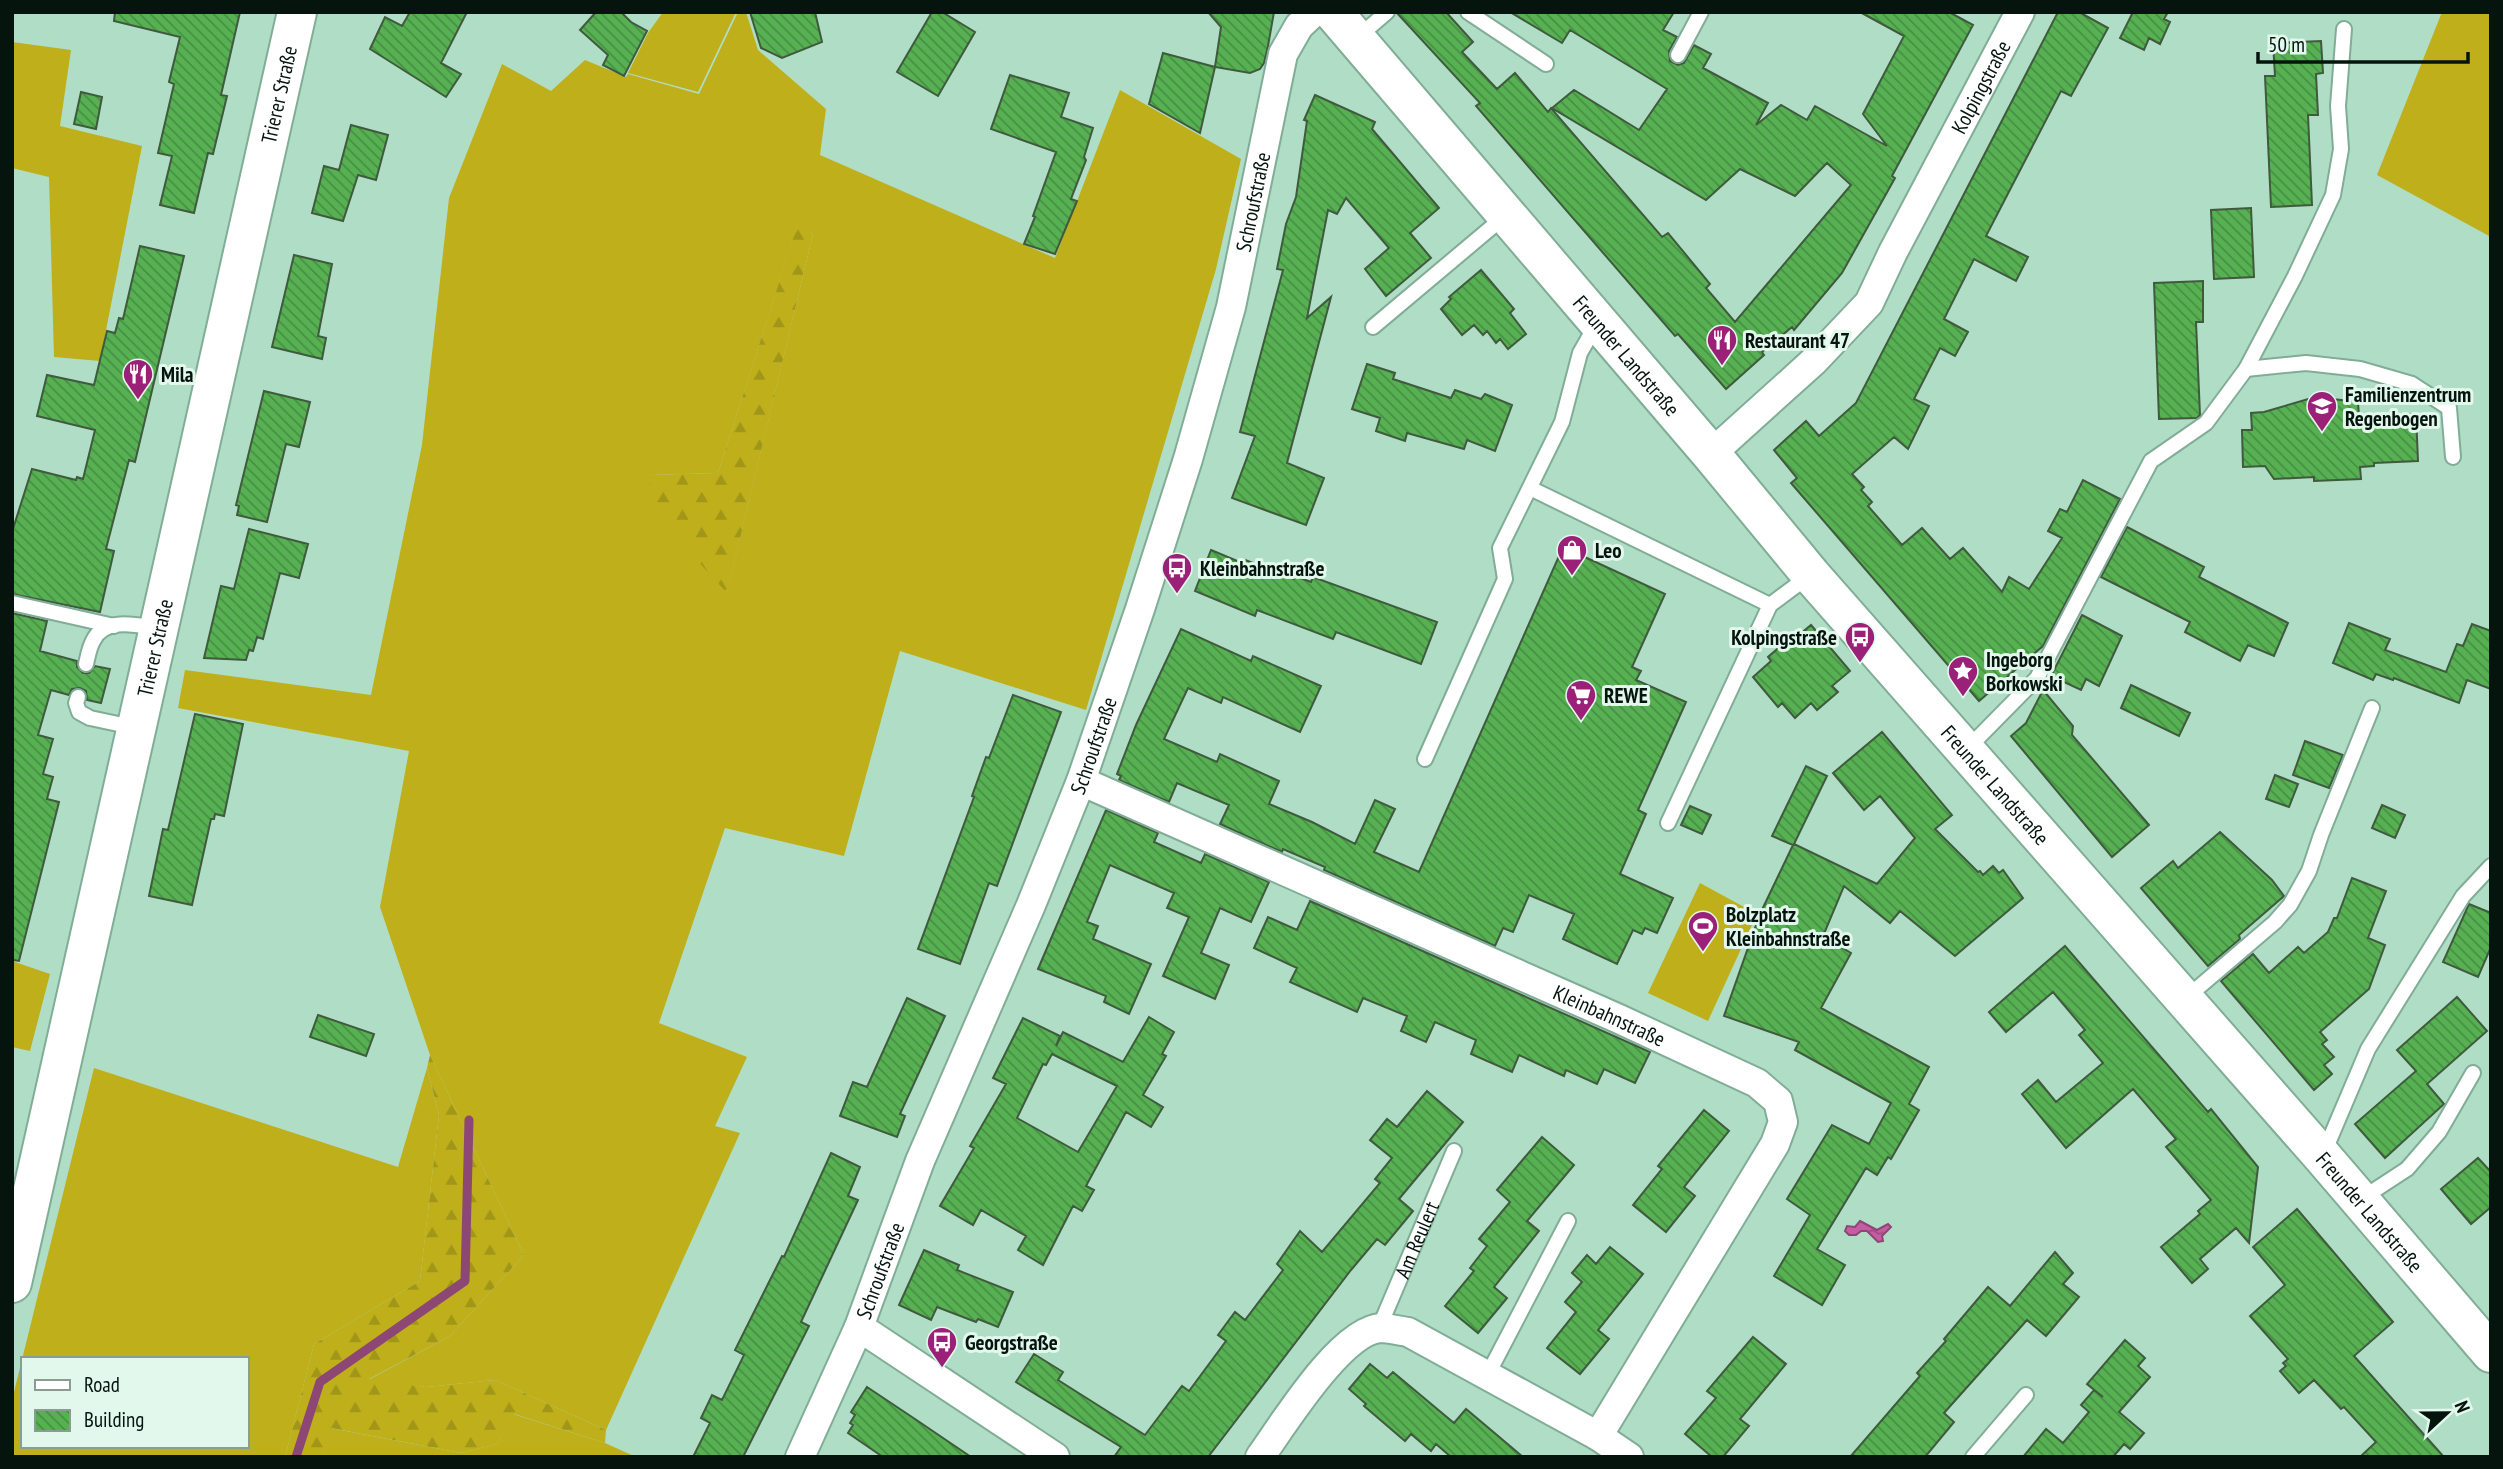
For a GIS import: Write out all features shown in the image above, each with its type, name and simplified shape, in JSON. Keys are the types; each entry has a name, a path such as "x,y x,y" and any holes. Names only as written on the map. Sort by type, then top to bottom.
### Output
{"main road":[{"name":"Trierer Straße","path":"12,1283 297,12"},
{"name":"Freunder Landstraße","path":"1345,26 1811,575 2185,999 2491,1353"}],"street":[{"name":"Schroufstraße","path":"800,1457 859,1327 920,1161 1081,781 1188,458 1231,306 1283,54 1300,26 1314,12"},
{"name":"Kolpingstraße","path":"1710,454 1814,361 1869,303 1893,252 2020,12"},
{"name":"Kleinbahnstraße","path":"1081,781 1619,1019 1757,1083 1778,1101 1783,1122 1775,1144 1598,1436"},
{"path":"859,1327 1055,1457"},
{"path":"1260,1457 1332,1358 1352,1340 1379,1328 1408,1332 1598,1436 1629,1457"}],"lane":[{"path":"1345,26 1387,12"},
{"path":"1468,12 1546,64"},
{"path":"1678,55 1701,12"},
{"path":"1965,751 2037,678 2151,461 2206,423 2246,369 2295,276 2333,195 2341,149 2338,106 2343,29"},
{"path":"1373,327 1506,215"},
{"path":"1425,759 1505,579 1500,548 1562,422 1580,353 1597,323"},
{"path":"2246,369 2306,363 2360,369 2412,384 2449,408 2453,457"},
{"path":"1530,488 1770,605"},
{"path":"1668,823 1770,605 1811,575"},
{"path":"12,603 114,626"},
{"path":"86,664 93,639 100,632 122,622 158,628"},
{"path":"78,697 76,703 79,712 90,718 136,728"},
{"path":"2185,999 2275,922 2290,905 2309,871 2372,708"},
{"path":"2322,1156 2368,1049 2463,896 2491,866"},
{"path":"2360,1200 2407,1169 2439,1132 2473,1073"},
{"name":"Am Reulert","path":"1379,1328 1454,1151"},
{"path":"1488,1374 1568,1221"},
{"path":"1973,1457 2026,1395"}],"green space":[{"path":"663,12 736,12 698,92 628,73 648,33"},
{"path":"738,12 746,12 758,50 826,109 820,155 1055,258 1120,90 1241,159 1216,269 1086,710 900,651 844,856 725,828 659,1023 747,1057 715,1126 740,1133 606,1430 495,1380 426,1387 368,1380 450,1336 524,1255 430,1055 380,907 409,751 178,708 185,670 371,695 422,445 449,198 502,64 551,91 585,60 626,77 628,74 699,94","holes":["798,224 813,234 727,592 650,475 718,473"]},
{"path":"2442,12 2486,12 2491,15 2491,237 2377,175"},
{"path":"12,42 71,50 60,126 142,146 100,361 54,357 49,177 12,168"},
{"path":"798,223 813,234 727,593 651,510 649,475 718,473"},
{"name":"Bolzplatz Kleinbahnstraße","path":"1700,883 1757,914 1708,1021 1648,993"},
{"path":"12,961 50,974 30,1051 12,1047"},
{"path":"430,1055 524,1255 450,1336 369,1379 426,1387 495,1380 606,1430 605,1443 514,1414 497,1444 461,1453 331,1428 322,1457 285,1457 314,1344 420,1281 439,1115 427,1068"},
{"path":"94,1068 398,1167 427,1068 439,1115 420,1281 314,1344 285,1457 12,1457 12,1400 21,1364 21,1448 248,1448 248,1357 23,1357"},
{"path":"513,1414 605,1443 636,1457 322,1457 330,1428 461,1453 497,1444"}],"water":[{"path":"1860,1221 1877,1230 1888,1224 1891,1227 1882,1236 1883,1241 1878,1242 1867,1231 1849,1235 1845,1231 1847,1226 1855,1227"}],"building":[{"path":"115,12 240,12 221,95 227,96 213,154 208,153 194,213 160,205 172,156 158,153 174,84 169,82 180,37 114,21"},
{"path":"410,12 467,12 441,63 461,74 446,97 370,49 385,17 402,26"},
{"path":"596,12 621,12 631,22 647,31 624,76 603,65 608,55 580,30"},
{"path":"750,12 815,12 822,42 782,58 761,48"},
{"path":"932,12 942,12 975,32 938,96 897,72"},
{"path":"1208,12 1274,12 1264,63 1260,69 1250,73 1215,67 1221,27"},
{"path":"1396,12 1446,12 1473,42 1462,52 1497,89 1515,73 1548,112 1551,108 1662,237 1668,233 1710,284 1706,288 1735,322 1851,185 1827,163 1795,196 1740,169 1706,200 1552,108 1574,90 1639,130 1667,89 1570,30 1562,43 1510,12 1674,12 1663,30 1677,37 1669,51 1670,61 1678,65 1684,63 1694,45 1711,54 1703,68 1768,103 1756,125 1781,105 1807,120 1815,106 1887,146 1863,114 1904,36 1860,12 1949,12 1973,25 1892,176 1895,178 1842,273 1794,330 1792,327 1762,352 1764,355 1726,389 1678,334 1675,336 1476,106 1480,103"},
{"path":"2058,12 2079,12 2108,28 2071,96 2061,91 1986,236 2028,257 2016,281 1974,259 1944,319 1968,332 1955,356 1940,348 1914,399 1929,406 1908,449 1894,437 1852,474 1864,487 1861,490 1872,502 1868,506 1902,545 1922,528 1950,559 1963,548 2002,592 2009,577 2029,589 2062,538 2048,531 2060,509 2067,512 2083,480 2120,499 2043,646 2023,663 2020,661 2022,664 1979,701 1791,483 1797,478 1774,450 1806,421 1819,436 1856,403"},
{"path":"2133,12 2168,12 2164,19 2170,22 2160,44 2149,38 2144,50 2120,38"},
{"path":"2321,41 2323,73 2316,74 2318,115 2308,115 2312,205 2271,207 2265,76 2275,76 2273,43"},
{"path":"1163,53 1215,67 1200,133 1149,104"},
{"path":"1010,75 1069,93 1061,117 1093,128 1084,157 1086,160 1071,199 1077,201 1055,254 1024,244 1056,152 991,129"},
{"path":"81,92 102,97 96,129 74,124"},
{"path":"1315,95 1375,122 1372,129 1439,208 1410,233 1431,258 1386,296 1365,269 1389,248 1346,198 1337,214 1328,210 1307,318 1331,297 1287,463 1324,478 1306,525 1232,498 1255,436 1240,432 1283,270 1277,269 1286,224 1296,197 1307,121 1304,120"},
{"path":"351,125 388,135 376,180 358,175 343,221 312,213 324,166 339,170"},
{"path":"2251,208 2254,277 2214,279 2211,210"},
{"path":"140,246 184,256 135,462 129,460 106,549 114,551 100,612 12,594 12,532 32,469 76,480 77,477 83,479 95,430 37,416 47,375 94,385 107,331 115,333 119,318 123,319"},
{"path":"294,255 332,264 318,336 326,338 322,359 272,347"},
{"path":"1481,270 1514,309 1510,313 1526,334 1508,349 1500,339 1496,343 1487,331 1483,335 1474,325 1462,335 1441,309 1451,299 1449,297"},
{"path":"2203,281 2203,322 2196,322 2200,415 2197,418 2159,419 2154,283"},
{"path":"1367,364 1395,373 1393,379 1451,398 1455,390 1481,399 1485,394 1512,405 1495,451 1467,440 1464,449 1407,433 1405,441 1376,431 1380,418 1352,409"},
{"path":"264,391 310,402 299,447 286,444 267,522 237,515 239,506 236,505"},
{"path":"2315,397 2358,402 2359,417 2416,414 2418,461 2374,463 2374,466 2360,467 2361,479 2314,481 2314,477 2274,479 2265,466 2243,467 2242,430 2252,430 2251,413 2264,412"},
{"path":"2127,527 2204,567 2199,577 2288,623 2274,656 2248,645 2240,661 2185,632 2190,622 2101,577"},
{"path":"249,529 308,544 299,578 280,573 263,639 257,637 253,651 249,650 246,660 204,658 221,586 234,589"},
{"path":"1563,547 1665,594 1632,667 1641,671 1636,680 1686,702 1638,810 1646,814 1620,874 1673,898 1657,933 1645,928 1642,934 1633,930 1617,964 1563,939 1574,914 1529,895 1513,932 1503,928 1495,946 1324,870 1325,867 1283,849 1282,852 1220,824 1229,805 1177,783 1169,802 1119,780 1121,776 1117,774 1136,725 1181,629 1251,661 1253,656 1321,686 1300,732 1223,697 1221,703 1188,688 1164,739 1217,762 1220,754 1279,781 1269,804 1355,844 1375,800 1395,809 1374,852 1419,872"},
{"path":"1211,550 1294,579 1295,576 1311,582 1313,577 1437,622 1421,664 1336,632 1333,639 1257,610 1255,616 1195,591"},
{"path":"12,613 47,621 40,651 77,661 77,667 83,673 89,673 95,666 110,669 101,703 87,700 86,691 80,688 72,689 69,695 51,690 38,735 53,739 43,774 53,777 47,799 59,802 19,961 12,960"},
{"path":"2082,615 2122,636 2099,686 2086,679 2081,690 2051,676"},
{"path":"2349,623 2390,639 2385,650 2446,672 2457,644 2463,646 2472,624 2491,631 2491,689 2467,680 2459,703 2394,678 2393,680 2376,674 2373,680 2333,663"},
{"path":"1811,625 1850,671 1832,686 1838,692 1817,710 1811,703 1795,718 1782,703 1778,707 1753,677 1771,661 1768,657 1791,637 1793,640"},
{"path":"2131,685 2190,713 2179,736 2121,708"},
{"path":"2043,690 2073,726 2072,735 2149,825 2112,857 2011,736 2026,723"},
{"path":"1013,695 1061,712 997,886 989,883 960,964 918,949 986,757 989,758"},
{"path":"195,714 243,724 224,816 215,814 214,819 211,819 192,905 149,896 163,829 168,830"},
{"path":"1882,732 1952,815 1935,829 1978,872 1983,875 1993,866 1999,873 2003,870 2023,898 1955,956 1900,911 1890,923 1844,886 1823,936 1851,953 1821,1008 1929,1067 1909,1104 1919,1110 1891,1159 1888,1157 1877,1175 1866,1168 1817,1249 1845,1265 1822,1305 1774,1276 1810,1215 1787,1199 1832,1125 1869,1144 1891,1103 1795,1050 1799,1042 1724,1016 1760,914 1793,845 1772,836 1806,766 1827,776 1794,844 1877,884 1915,838 1880,796 1864,810 1833,773"},
{"path":"2305,741 2343,755 2329,788 2293,775"},
{"path":"2275,775 2298,784 2289,807 2266,799"},
{"path":"2382,805 2405,815 2395,838 2372,828"},
{"path":"1690,806 1711,815 1702,834 1681,825"},
{"path":"1106,810 1158,833 1154,842 1201,863 1205,854 1269,882 1251,922 1220,908 1201,953 1229,965 1215,999 1163,976 1189,917 1167,908 1174,893 1110,865 1087,922 1098,926 1093,939 1151,964 1129,1014 1104,1002 1106,996 1038,969"},
{"path":"2220,832 2272,880 2284,896 2208,966 2141,888 2173,861 2178,868"},
{"path":"2352,878 2386,891 2368,938 2385,945 2369,989 2320,1032 2327,1040 2322,1044 2334,1057 2324,1065 2332,1074 2314,1090 2221,981 2253,954 2269,973 2298,947 2304,953 2328,932 2334,918 2337,918"},
{"path":"1310,901 1650,1052 1635,1083 1604,1069 1597,1084 1566,1070 1564,1076 1519,1055 1512,1072 1471,1054 1476,1040 1435,1022 1426,1042 1401,1031 1407,1016 1363,998 1357,1012 1290,982 1297,968 1254,948 1268,917 1297,930"},
{"path":"2469,904 2491,913 2491,947 2478,977 2443,962"},
{"path":"2065,946 2208,1112 2211,1109 2258,1167 2249,1243 2236,1228 2200,1259 2208,1269 2192,1283 2161,1247 2200,1214 2198,1211 2211,1200 2166,1147 2176,1139 2133,1089 2066,1148 2022,1094 2038,1080 2056,1102 2103,1063 2079,1035 2085,1030 2053,992 2006,1032 1989,1012"},
{"path":"2457,997 2487,1031 2427,1084 2444,1104 2385,1158 2355,1124 2416,1071 2397,1050"},
{"path":"907,998 945,1016 900,1114 905,1116 897,1137 840,1116 853,1082 867,1087"},
{"path":"318,1015 374,1034 366,1056 310,1037"},
{"path":"1149,1017 1174,1032 1162,1054 1166,1056 1143,1095 1163,1107 1151,1127 1126,1112 1086,1186 1094,1190 1082,1211 1073,1206 1043,1265 1018,1250 1026,1236 981,1210 973,1225 940,1206 974,1148 970,1146 1006,1084 993,1078 1023,1018 1060,1036 1056,1046 1063,1032 1123,1062","holes":["1052,1054 1117,1086 1078,1152 1017,1118 1043,1064 1046,1065"]},
{"path":"1427,1091 1463,1122 1399,1199 1413,1211 1385,1245 1377,1239 1351,1270 1208,1457 1114,1457 1121,1447 1016,1382 1034,1354 1063,1372 1058,1380 1145,1435 1182,1386 1189,1391 1226,1341 1218,1335 1235,1312 1245,1320 1283,1270 1277,1264 1300,1231 1322,1252 1380,1183 1375,1179 1392,1158 1370,1140 1387,1119 1397,1127"},
{"path":"1704,1110 1729,1131 1684,1187 1695,1196 1666,1232 1633,1205 1662,1169 1658,1166"},
{"path":"1542,1137 1574,1165 1527,1221 1539,1231 1494,1287 1507,1298 1478,1333 1445,1306 1474,1271 1470,1268 1487,1246 1479,1239 1510,1202 1497,1190"},
{"path":"831,1153 860,1167 848,1196 858,1200 801,1322 809,1326 743,1457 693,1457 710,1423 701,1418 712,1395 722,1400 744,1355 735,1350 782,1256 784,1257"},
{"path":"2478,1158 2491,1172 2491,1207 2471,1224 2441,1189"},
{"path":"2297,1209 2393,1322 2354,1356 2444,1457 2360,1457 2376,1442 2344,1407 2341,1409 2314,1380 2299,1393 2280,1371 2286,1366 2283,1363 2288,1359 2250,1316 2285,1285 2253,1247"},
{"path":"1610,1247 1643,1274 1598,1330 1609,1339 1580,1374 1547,1348 1576,1312 1565,1302 1582,1282 1572,1273 1587,1255 1596,1264"},
{"path":"924,1250 959,1265 957,1270 1013,1292 998,1327 978,1319 976,1322 937,1307 931,1320 899,1305"},
{"path":"2055,1252 2073,1273 2063,1284 2079,1297 2046,1336 2027,1320 1944,1413 1954,1422 1925,1457 1850,1457 1920,1376 1917,1373 1988,1287 2010,1306"},
{"path":"1753,1337 1786,1364 1740,1419 1749,1426 1723,1457 1712,1457 1685,1434 1716,1398 1707,1391"},
{"path":"2125,1340 2145,1358 2138,1366 2150,1377 2119,1412 2144,1433 2130,1449 2124,1444 2113,1457 2023,1457 2046,1429 2063,1443 2089,1412 2081,1405 2094,1390 2103,1397 2087,1384"},
{"path":"1370,1364 1387,1378 1393,1372 1454,1423 1466,1409 1523,1457 1451,1457 1436,1444 1431,1451 1411,1434 1405,1441 1364,1406 1366,1404 1349,1389"},
{"path":"867,1387 971,1457 883,1457 848,1433 855,1415 851,1412"}],"waterway":[{"path":"296,1457 320,1382 465,1281 469,1120"}],"place":[{"name":"Restaurant 47","path":"1722,367"},
{"name":"Mila","path":"138,401"},
{"name":"Familienzentrum Regenbogen","path":"2322,433"},
{"name":"Leo","path":"1572,577"},
{"name":"Kleinbahnstraße","path":"1177,595"},
{"name":"Kolpingstraße","path":"1860,664"},
{"name":"Ingeborg Borkowski","path":"1963,698"},
{"name":"REWE","path":"1581,722"},
{"name":"Bolzplatz Kleinbahnstraße","path":"1703,953"},
{"name":"Georgstraße","path":"942,1369"}]}
